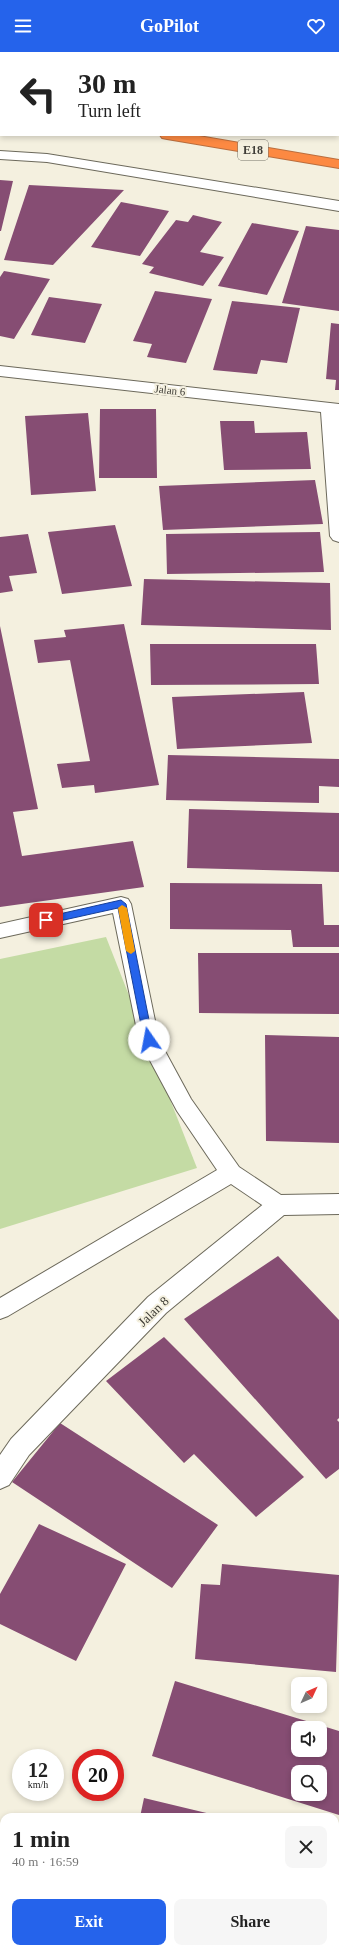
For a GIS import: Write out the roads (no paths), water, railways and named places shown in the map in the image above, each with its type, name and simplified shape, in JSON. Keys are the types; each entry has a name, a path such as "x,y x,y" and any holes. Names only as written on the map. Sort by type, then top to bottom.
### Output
{"highway":[{"name":"E18","path":"174,136 339,164"}],"street":[{"path":"0,155 47,158 339,206"},
{"name":"Jalan 6","path":"0,371 334,408"},
{"path":"334,408 339,536"},
{"path":"278,1205 339,1204"},
{"name":"Jalan 8","path":"0,1477 20,1447 157,1305 278,1205"}],"lane":[{"path":"0,931 121,904 149,1040 184,1105 231,1173 278,1205"},
{"path":"0,1309 231,1173"}]}
